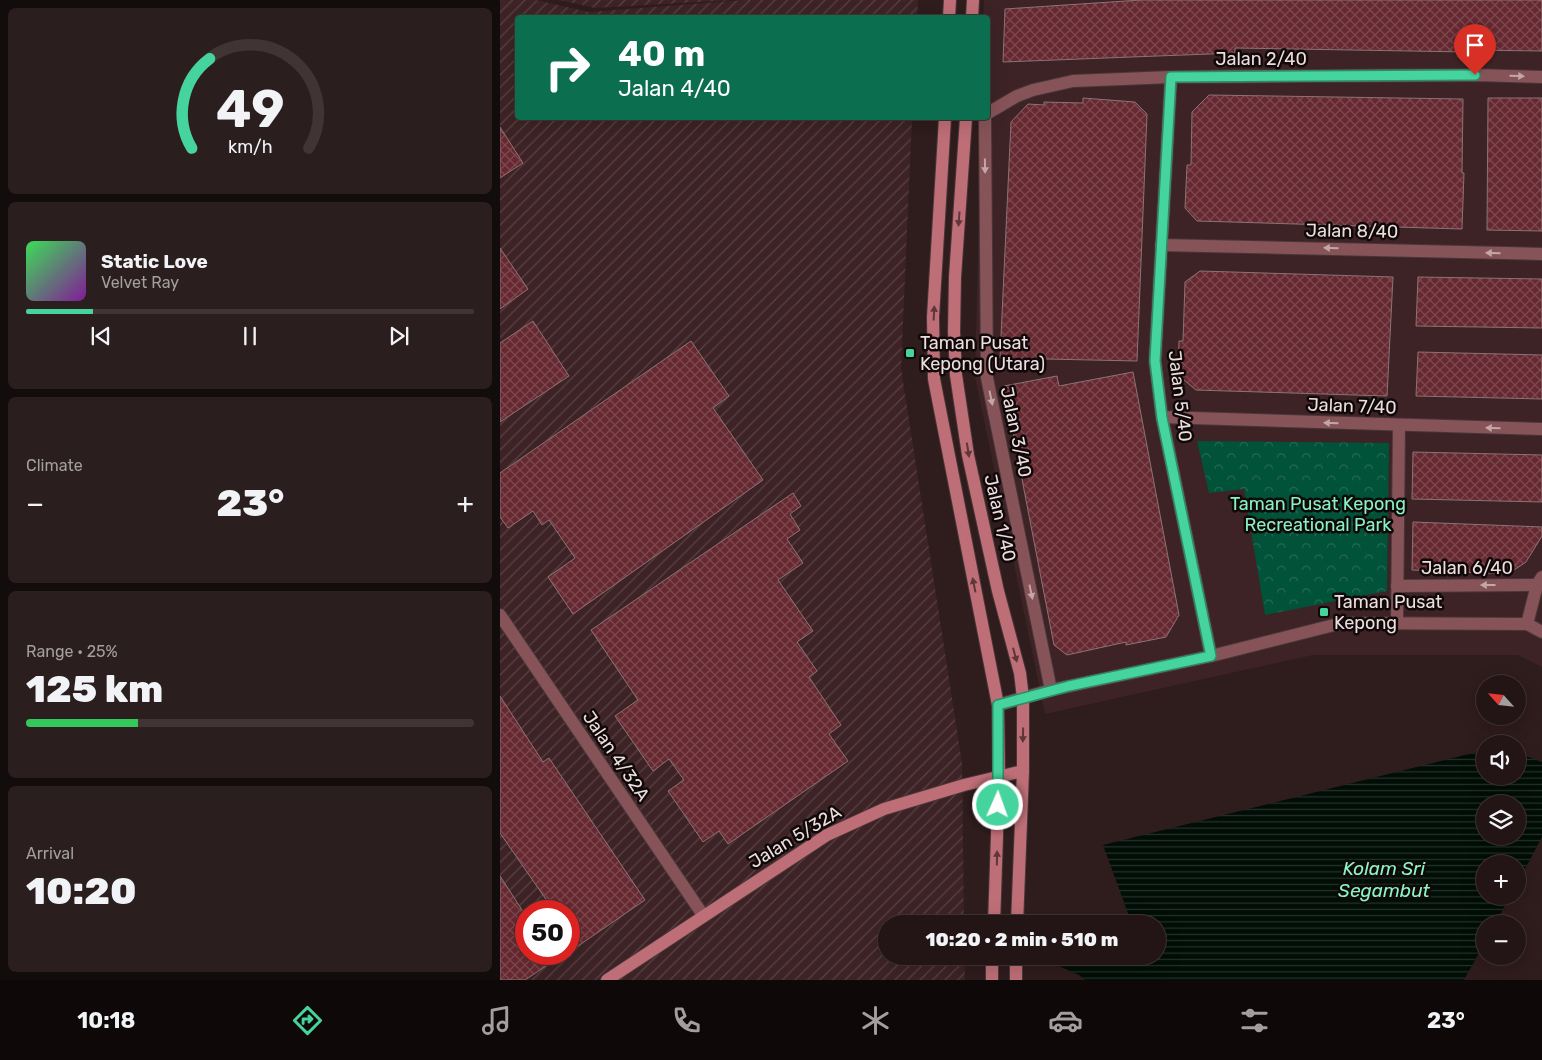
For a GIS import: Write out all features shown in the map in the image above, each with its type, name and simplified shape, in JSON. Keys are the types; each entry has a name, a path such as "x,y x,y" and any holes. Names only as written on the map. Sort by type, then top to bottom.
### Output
{"main road":[{"path":"950,0 950,15"},
{"path":"972,15 973,0"},
{"name":"Jalan 1/40","path":"945,120 933,317 934,379 998,705 999,776 994,915"},
{"name":"Jalan 1/40","path":"966,120 955,277 954,332 956,375 968,455 998,591 1020,673 1023,698 1017,915"},
{"name":"Jalan 5/32A","path":"607,980 827,835 884,809 964,785 1022,771"},
{"path":"992,965 992,980"},
{"path":"1016,965 1016,980"}],"street":[{"name":"Jalan 2/40","path":"990,111 1017,96 1033,90 1074,81 1171,77 1475,75 1542,77"},
{"name":"Jalan 5/40","path":"1171,77 1155,361 1162,418 1211,656"},
{"name":"Jalan 3/40","path":"985,120 987,378 1051,690"},
{"name":"Jalan 8/40","path":"1161,245 1542,254"},
{"name":"Jalan 7/40","path":"1162,418 1542,429"},
{"path":"1397,623 1399,425"},
{"path":"1527,624 1540,581"},
{"name":"Jalan 6/40","path":"1397,586 1540,581"},
{"name":"Jalan 4/32A","path":"500,615 703,915"},
{"path":"998,705 1051,690 1211,656 1342,623 1527,624 1542,632"}],"shaded area":[{"path":"500,0 535,0 589,12 744,0 918,0 917,15 515,15 515,120 912,120 901,368 962,763 964,915 878,915 878,965 964,965 965,980 500,980"},
{"path":"560,0 733,0 595,8"},
{"name":"Taman Pusat Kepong","path":"984,0 1542,0 1542,667 1518,655 1313,655 1045,714 975,377 981,120 990,120 990,15 983,15"}],"green space":[{"name":"Taman Pusat Kepong Recreational Park","path":"1197,441 1389,443 1387,591 1265,615 1244,489 1209,493"}],"water":[{"name":"Kolam Sri Segambut","path":"1476,752 1476,785 1526,785 1526,756 1542,762 1542,837 1526,867 1526,855 1476,855 1476,905 1505,905 1500,915 1476,915 1476,958 1464,980 1085,980 1079,975 1056,965 1166,965 1166,915 1129,915 1103,845"}],"building":[{"path":"1141,0 1542,0 1542,51 1468,50 1468,52 1235,48 1235,53 1003,62 1005,9"},
{"path":"1209,95 1463,99 1462,173 1464,173 1462,229 1197,221 1185,208 1187,165 1191,165 1192,112"},
{"path":"1083,98 1135,102 1147,114 1137,361 1000,358 1011,122 1028,104 1044,105 1044,102 1083,103"},
{"path":"1488,98 1542,98 1542,231 1487,230"},
{"path":"500,127 523,163 500,178"},
{"path":"500,248 528,289 500,309"},
{"path":"1200,271 1393,277 1387,396 1196,390 1178,375 1179,341 1183,341 1185,282"},
{"path":"1418,277 1542,279 1542,328 1416,326"},
{"path":"533,321 569,376 500,422 500,343"},
{"path":"691,341 729,396 713,408 763,480 573,614 548,577 575,558 549,520 542,525 533,511 508,528 500,517 500,473"},
{"path":"1418,352 1542,355 1542,399 1416,396"},
{"path":"1133,372 1179,615 1166,637 1126,645 1126,642 1067,655 1054,645 1004,386 1057,376 1059,386"},
{"path":"1413,452 1542,455 1542,502 1412,499"},
{"path":"793,493 801,506 790,514 800,530 787,539 803,563 778,580 813,631 797,642 817,671 809,677 841,725 829,734 848,761 728,844 719,831 703,842 668,791 684,780 669,759 653,771 615,716 638,700 591,630"},
{"path":"1413,522 1542,527 1542,536 1526,562 1508,574 1412,570"},
{"path":"500,696 543,762 549,758 645,900 580,945 580,900 546,900 500,833"},
{"path":"500,876 516,900 515,965 548,965 525,980 500,980"}],"place":[{"name":"Taman Pusat Kepong (Utara)","path":"910,353"},
{"name":"Taman Pusat Kepong","path":"1324,612"}],"route":[{"path":"998,805 998,705 1124,673 1211,656 1162,418 1155,361 1171,77 1475,75"}]}
